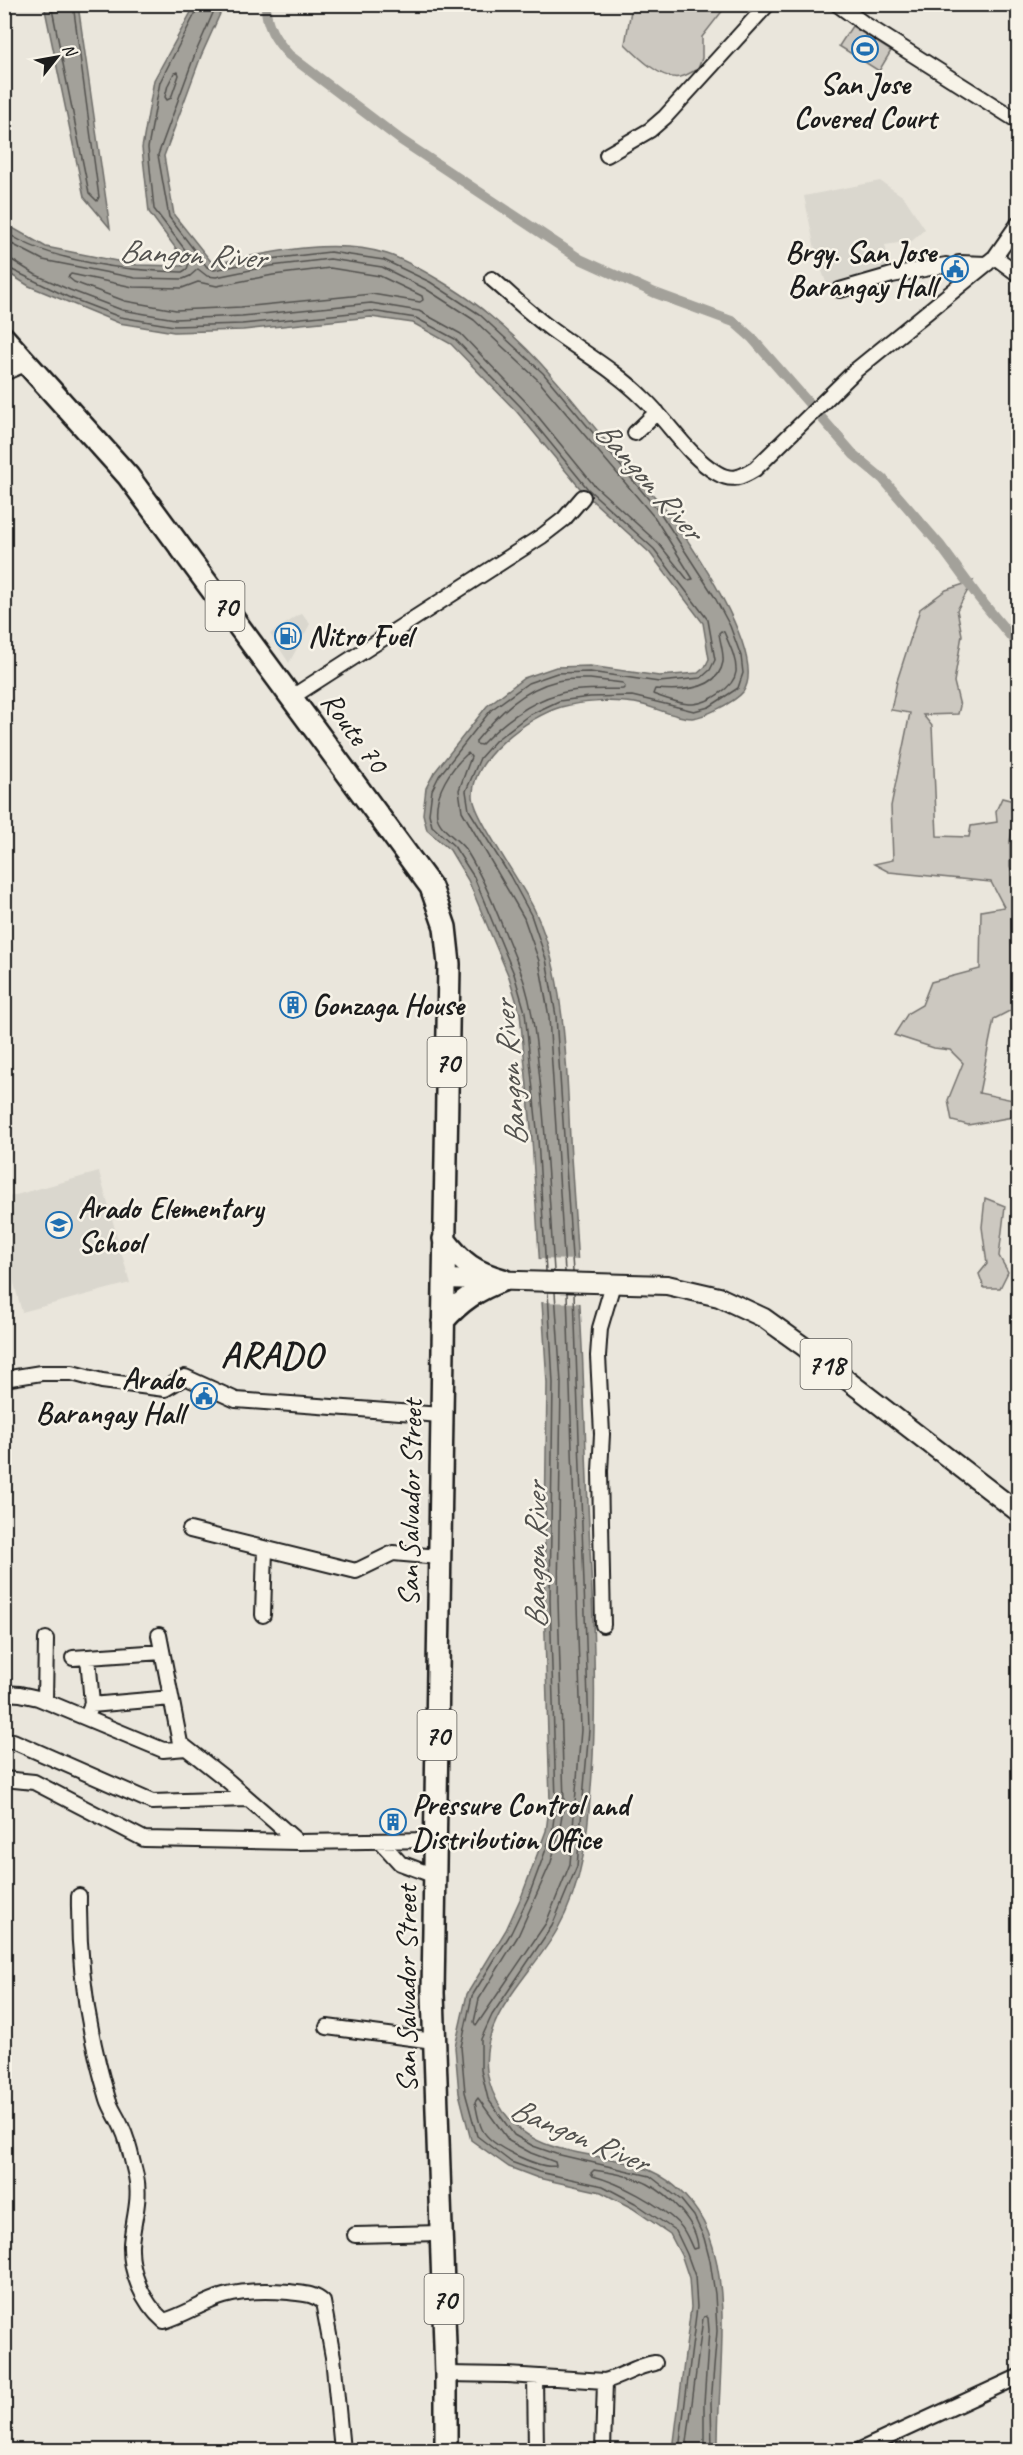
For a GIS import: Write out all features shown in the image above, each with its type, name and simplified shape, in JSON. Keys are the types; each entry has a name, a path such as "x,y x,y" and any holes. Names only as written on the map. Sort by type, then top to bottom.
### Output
{"highway":[{"name":"Route 70","path":"4,338 128,476 431,887 445,927 449,964 444,1239"},
{"name":"San Salvador Street","path":"444,1239 433,1993 446,2374 446,2451"},
{"path":"444,1239 466,1264 480,1273 512,1280"},
{"path":"443,1321 467,1298 482,1288 512,1280"}],"main road":[{"name":"718","path":"444,1279 667,1285 719,1297 764,1318 803,1346 1018,1512"}],"street":[{"path":"607,155 634,141 665,117 768,4"},
{"path":"837,4 863,23 1018,121"},
{"path":"492,279 549,328 614,373 657,412 716,473 739,478 755,469 856,370 991,260 1018,224"},
{"path":"840,290 892,274 991,260 1018,273"},
{"path":"4,373 27,363"},
{"path":"635,433 657,412"},
{"path":"292,697 542,536 564,519 583,497"},
{"path":"603,1625 600,1471 602,1404 598,1356 600,1328 609,1284"},
{"path":"4,1379 41,1372 72,1373 102,1381 165,1389 185,1377 236,1400 441,1415"},
{"path":"190,1530 356,1571 393,1553 440,1557"},
{"path":"263,1615 265,1549"},
{"path":"159,1635 180,1743 298,1842"},
{"path":"45,1701 46,1639"},
{"path":"73,1658 162,1652"},
{"path":"87,1720 91,1705 88,1657"},
{"path":"4,1693 20,1694 45,1701 163,1750 186,1748"},
{"path":"91,1705 171,1698"},
{"path":"4,1742 13,1742 152,1802 248,1799"},
{"path":"4,1779 34,1782 144,1839 298,1842 435,1840"},
{"path":"381,1841 400,1863 435,1876"},
{"path":"78,1896 84,1997 92,2041 109,2103 123,2129 139,2196 131,2244 133,2272 141,2290 155,2313 164,2321 181,2316 224,2296 246,2292 267,2290 315,2295 323,2302 333,2357 342,2451"},
{"path":"327,2028 434,2042"},
{"path":"355,2235 441,2233"},
{"path":"446,2374 605,2381 640,2365 655,2363"},
{"path":"860,2451 1018,2376"},
{"path":"535,2377 536,2451"},
{"path":"603,2451 605,2381"}],"shaded area":[{"path":"632,4 727,5 702,37 702,58 698,69 673,77 650,66 625,44"},
{"name":"San Jose Covered Court","path":"852,26 891,51 879,71 839,46"},
{"path":"880,181 904,197 925,229 912,241 885,245 892,275 829,291 816,254 804,196"},
{"path":"973,581 957,610 962,635 954,682 960,706 958,714 923,715 932,726 937,836 969,837 971,826 997,822 996,811 1002,798 1018,802 1010,841 1010,867 1018,889 1018,1016 1015,1008 994,1019 979,1093 1018,1101 1018,1116 968,1125 952,1121 948,1100 963,1063 950,1050 934,1048 894,1035 908,1013 922,1005 931,982 980,969 981,911 1004,907 991,882 889,872 874,864 893,860 891,806 910,713 891,710 897,681 920,609 946,590"},
{"path":"302,613 310,624 289,663 270,634"},
{"name":"Arado Elementary School","path":"99,1172 130,1283 22,1312 5,1251 5,1198"},
{"path":"985,1198 1005,1206 999,1256 1008,1272 1000,1288 984,1288 979,1274 987,1264 982,1227"}],"water":[{"path":"44,5 78,5 110,228 84,197"},
{"name":"Bangon River","path":"195,5 224,5 201,56 164,156 174,215 213,264 300,248 366,249 387,254 411,264 478,306 513,335 544,367 665,509 691,546 723,599 736,626 745,653 748,675 743,692 727,704 704,715 685,717 635,703 617,702 579,703 548,712 518,729 492,753 475,781 473,796 481,819 540,923 552,960 561,1010 580,1304 593,1612 594,1693 594,1734 587,1834 574,1893 547,1947 499,2014 491,2032 487,2051 487,2071 497,2102 503,2111 518,2127 534,2139 570,2151 630,2163 649,2170 676,2187 698,2212 708,2232 716,2257 720,2284 722,2340 718,2450 673,2450 691,2307 689,2278 682,2257 670,2234 632,2208 601,2192 538,2178 509,2167 471,2140 459,2093 455,2047 467,1994 506,1930 522,1895 546,1831 550,1801 544,1601 547,1383 532,1139 520,1013 509,977 468,880 450,850 427,830 423,814 426,788 434,773 487,706 524,678 556,667 590,666 659,676 698,673 709,659 703,623 650,553 584,493 517,412 451,344 413,323 371,317 243,330 174,332 119,323 29,286 5,271 4,223 46,247 137,265 183,266 180,254 149,212 142,148 154,80"}],"pier":[{"path":"536,1259 581,1260 584,1303 539,1302"}],"waterway":[{"path":"266,4 267,19 272,32 289,55 401,140 580,259 655,293 734,322 752,338 854,455 883,479 940,545 979,598 1018,645"}],"place":[{"name":"San Jose Covered Court","path":"865,49"},
{"name":"Brgy. San Jose Barangay Hall","path":"955,269"},
{"name":"Nitro Fuel","path":"288,636"},
{"name":"Gonzaga House","path":"293,1005"},
{"name":"Arado Elementary School","path":"59,1225"},
{"name":"Arado Barangay Hall","path":"204,1396"},
{"name":"Pressure Control and Distribution Office","path":"393,1822"}],"district":[{"name":"ARADO","path":"272,1355"}]}
